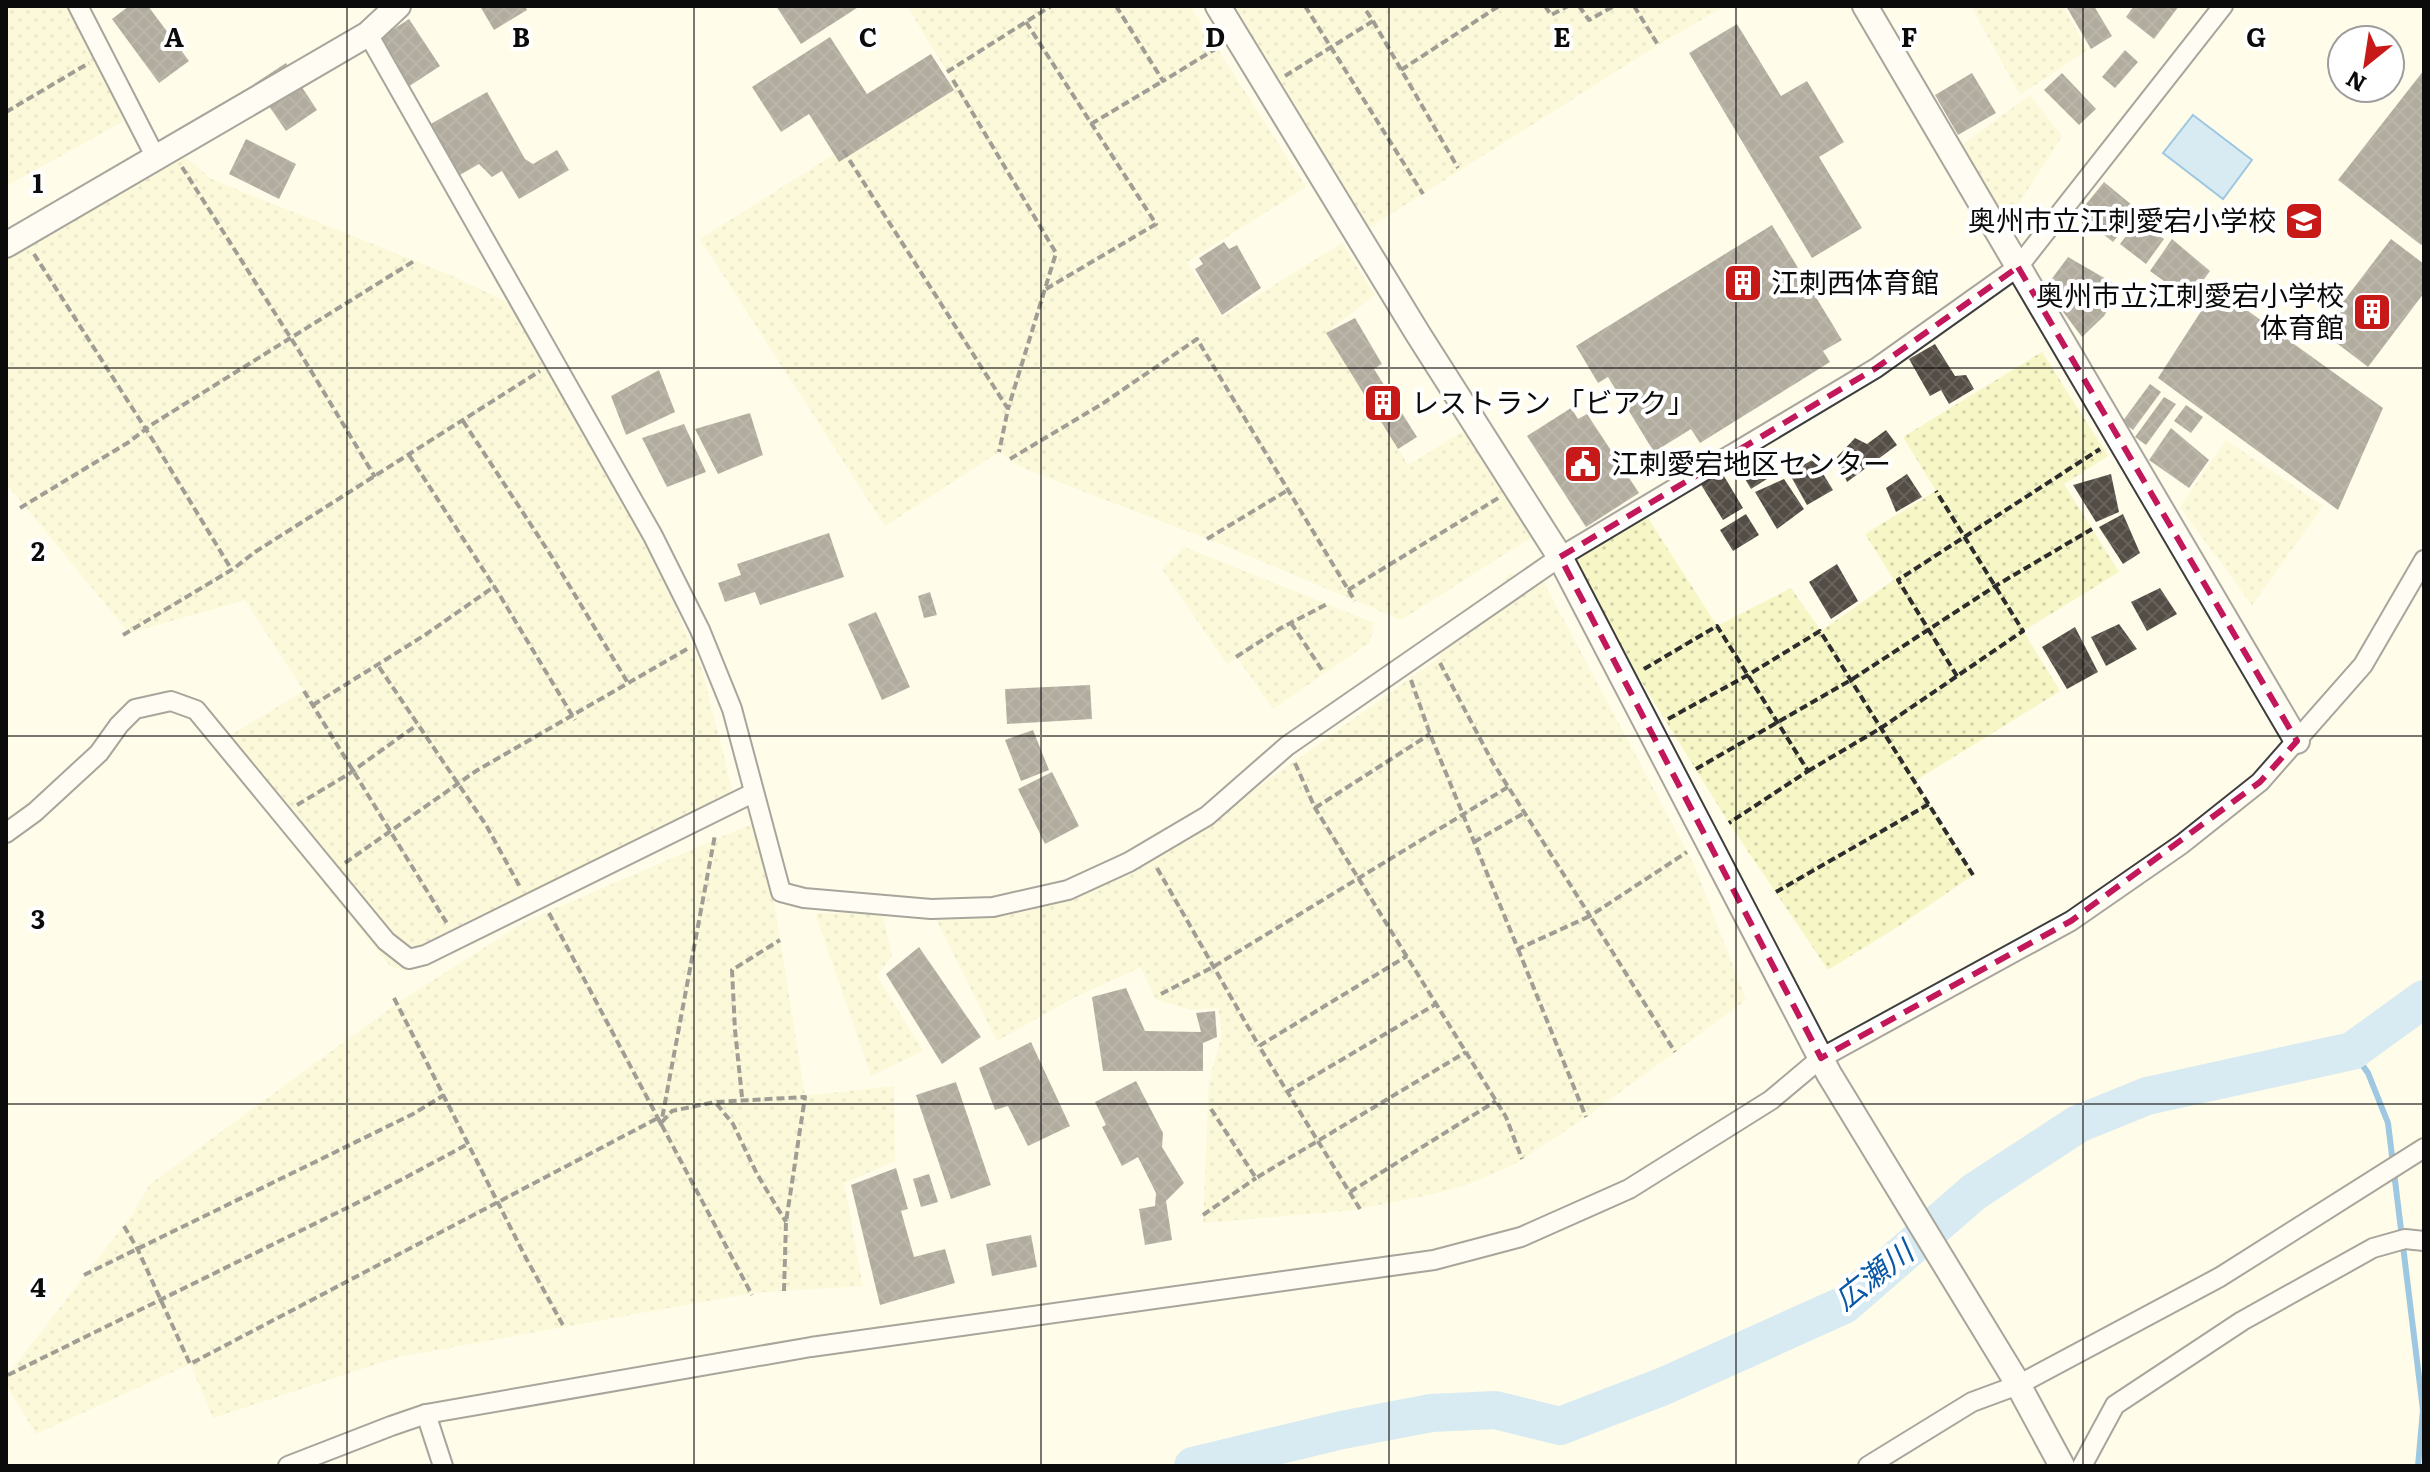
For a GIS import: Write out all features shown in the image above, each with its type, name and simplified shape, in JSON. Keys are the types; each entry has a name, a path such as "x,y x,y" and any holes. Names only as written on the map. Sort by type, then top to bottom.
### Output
{"street":[{"path":"78,6 156,158"},
{"path":"16,244 368,34 398,6"},
{"path":"1218,6 1418,334 1560,557 1825,1066 2016,1382 2062,1466"},
{"path":"1865,6 2297,741"},
{"path":"368,34 653,536 700,630 732,709 781,892 804,898 945,910 993,907 1068,890 1129,862 1207,816 1287,746 1560,557 1876,368 2018,267 2223,6"},
{"path":"288,1466 426,1414 811,1347 1434,1260 1521,1237 1629,1189 1825,1066 2071,921 2182,844 2260,782 2363,665 2424,560"},
{"path":"6,833 35,812 99,753 135,709 171,701 196,710 386,941 409,959 425,955 753,793"},
{"path":"1868,1466 1972,1402 2220,1277 2424,1148"},
{"path":"2082,1466 2115,1405 2216,1338 2373,1248 2405,1239 2424,1241"},
{"path":"426,1414 443,1466"}],"path":[{"path":"947,72 1051,6"},
{"path":"1116,6 1163,81 1217,48"},
{"path":"1305,6 1423,194"},
{"path":"1363,6 1458,168"},
{"path":"1401,70 1499,6"},
{"path":"1545,6 1551,15 1568,6"},
{"path":"1579,6 1589,20 1614,6"},
{"path":"1634,6 1658,45"},
{"path":"1279,80 1373,21"},
{"path":"1026,22 1156,224 1046,289"},
{"path":"6,112 95,60"},
{"path":"1090,124 1172,76"},
{"path":"953,80 1056,253 1008,409 999,452"},
{"path":"843,150 1008,409"},
{"path":"181,165 375,477"},
{"path":"16,244 154,442 230,567"},
{"path":"20,508 414,261"},
{"path":"1010,459 1102,404 1197,339 1355,601"},
{"path":"123,635 233,569 545,368"},
{"path":"462,418 552,557 628,683"},
{"path":"1957,676 1898,580 2102,448"},
{"path":"409,455 499,594 575,720"},
{"path":"1207,539 1288,490"},
{"path":"1729,823 1881,728 2023,631 1936,491"},
{"path":"1348,590 1504,495"},
{"path":"1696,769 1851,680 1997,585 2092,529"},
{"path":"313,705 496,586"},
{"path":"1236,657 1327,604"},
{"path":"1291,623 1324,673"},
{"path":"1636,673 1717,626 1808,771"},
{"path":"1665,720 1820,631 1973,875"},
{"path":"334,871 476,771 693,646"},
{"path":"1431,646 1493,763 1675,1052"},
{"path":"1405,664 1430,734 1586,1117"},
{"path":"379,667 486,825 524,894"},
{"path":"304,691 448,925"},
{"path":"286,811 347,775 417,725"},
{"path":"1315,808 1430,734"},
{"path":"1287,746 1315,808 1506,1117 1522,1159"},
{"path":"1161,994 1213,967 1508,787"},
{"path":"1776,892 1929,804"},
{"path":"1474,842 1524,813"},
{"path":"661,1124 715,835"},
{"path":"1147,851 1259,1046 1360,1209"},
{"path":"1518,949 1590,916 1687,852"},
{"path":"548,911 752,1295"},
{"path":"742,1097 732,970 780,940"},
{"path":"1259,1046 1407,956"},
{"path":"394,998 564,1327"},
{"path":"1287,1092 1436,1004"},
{"path":"1203,1215 1256,1178 1466,1052"},
{"path":"84,1275 413,1114 444,1095"},
{"path":"661,1124 672,1111 715,1102 805,1097 786,1222 784,1291"},
{"path":"1350,1192 1496,1101"},
{"path":"715,1102 733,1124 757,1174 786,1222"},
{"path":"1211,1109 1256,1178"},
{"path":"124,1226 162,1299 190,1364 658,1118"},
{"path":"8,1375 369,1197 468,1144"}],"highlighted area":[{"path":"2018,267 2297,741 2260,782 2071,921 1821,1058 1560,557 1876,368"}],"green space":[{"path":"6,6 69,6 124,121 6,186"},
{"path":"907,6 1190,6 1306,187 1187,262 1222,317 1342,243 1375,295 1326,333 1408,465 1464,431 1532,537 1401,620 1221,544 1025,469 999,452 885,526 700,239 952,80"},
{"path":"1231,6 1725,6 1367,229"},
{"path":"1971,6 2063,6 2087,50 2020,95"},
{"path":"2030,95 2062,136 2014,211 2001,211 1960,146"},
{"path":"164,138 211,179 450,275 509,303 657,563 702,670 733,792 459,929 402,970 390,966 284,834 221,741 304,691 245,600 129,633 6,483 6,230"},
{"path":"2042,352 2108,456 2064,484 2119,572 2023,631 2060,691 1915,781 1973,875 1828,970 1729,823 1636,673 1565,547 1641,507 1717,626 1791,588 1821,631 1894,580 1865,534 1936,491 1903,437"},
{"path":"2226,440 2323,506 2252,605 2180,507"},
{"path":"1184,547 1374,623 1370,642 1273,709 1237,657 1227,664 1162,569"},
{"path":"1509,574 1542,579 1695,867 1746,1000 1586,1117 1513,1165 1466,1185 1355,1210 1203,1223 1209,1082 1222,1034 1218,1008 1191,1010 1155,999 1141,967 1073,998 997,1041 931,909 1027,908 1207,824 1437,659"},
{"path":"761,820 805,1096 894,1086 895,1161 844,1183 863,1286 752,1293 398,1357 213,1418 190,1364 36,1434 6,1384 6,1377 132,1215 150,1184 396,1004 526,921"},
{"path":"815,913 882,914 892,955 877,976 923,1051 871,1076"}],"water":[{"path":"2193,115 2252,160 2223,199 2163,153"}],"building":[{"path":"129,6 148,6 189,61 159,83 112,19"},
{"path":"480,6 525,6 527,10 494,30"},
{"path":"776,6 860,6 801,44"},
{"path":"2066,6 2094,6 2112,36 2091,49"},
{"path":"2134,6 2179,6 2154,39 2126,17"},
{"path":"409,19 440,66 408,87 377,40"},
{"path":"1737,24 1781,96 1807,81 1844,142 1819,157 1862,228 1812,258 1689,53"},
{"path":"830,37 867,94 931,54 954,90 839,162 809,114 781,132 752,87"},
{"path":"2125,50 2138,62 2115,88 2102,77"},
{"path":"286,63 317,110 286,131 254,84"},
{"path":"2424,70 2424,242 2421,245 2338,180 2397,104 2406,104 2406,93"},
{"path":"1972,73 1996,113 1958,135 1935,95"},
{"path":"2062,73 2096,109 2079,125 2044,90"},
{"path":"487,92 525,159 533,164 557,150 569,170 519,199 502,171 492,177 479,164 458,176 429,125"},
{"path":"246,139 296,164 279,199 229,174"},
{"path":"2104,182 2138,210 2113,242 2078,214"},
{"path":"2138,220 2164,239 2146,264 2120,244"},
{"name":"江刺西体育館","path":"1772,225 1842,340 1823,351 1830,362 1700,443 1691,429 1654,452 1608,377 1598,383 1576,346"},
{"path":"2172,239 2210,271 2189,299 2150,271"},
{"name":"奥州市立江刺愛宕小学校 体育館","path":"2391,239 2424,264 2424,293 2368,367 2321,331"},
{"path":"1224,242 1229,249 1237,245 1261,288 1222,315 1195,269 1203,264 1199,258"},
{"path":"2068,257 2120,287 2104,316 2082,337 2045,288"},
{"path":"2216,288 2383,408 2338,510 2158,378"},
{"name":"レストラン 「ビアク」","path":"1355,318 1382,364 1374,369 1417,437 1398,449 1326,333"},
{"path":"1935,344 1955,376 1966,375 1974,389 1949,404 1941,390 1930,396 1909,359"},
{"path":"659,370 675,412 626,435 611,396"},
{"path":"2150,384 2161,392 2133,430 2122,422"},
{"path":"2164,397 2176,404 2146,445 2135,437"},
{"path":"2186,405 2203,417 2191,433 2174,421"},
{"name":"江刺愛宕地区センター","path":"1571,408 1578,419 1587,414 1639,493 1586,527 1527,436"},
{"path":"750,413 763,455 718,474 695,429"},
{"path":"684,424 706,472 667,487 642,438"},
{"path":"2171,428 2209,460 2189,488 2149,460"},
{"path":"1886,430 1897,445 1847,482 1837,457 1855,438 1867,444"},
{"path":"1758,440 1778,472 1751,489 1732,457"},
{"path":"1814,459 1833,490 1807,505 1789,473"},
{"path":"1721,471 1743,508 1723,520 1700,483"},
{"path":"1907,474 1922,497 1896,512 1886,488"},
{"path":"2111,474 2119,512 2096,522 2073,485"},
{"path":"1784,479 1804,509 1777,529 1755,492"},
{"path":"1746,514 1759,535 1733,551 1720,530"},
{"path":"2123,514 2140,553 2123,564 2099,527"},
{"path":"829,533 844,577 760,605 755,592 725,602 718,583 741,575 737,564"},
{"path":"1837,564 1858,601 1831,619 1809,582"},
{"path":"2160,588 2177,614 2147,631 2131,602"},
{"path":"930,592 937,615 924,618 918,596"},
{"path":"876,612 910,687 882,700 848,624"},
{"path":"2119,624 2137,649 2106,666 2091,637"},
{"path":"2075,627 2098,672 2067,689 2042,647"},
{"path":"1090,685 1092,719 1007,724 1005,689"},
{"path":"1033,730 1049,770 1021,781 1005,740"},
{"path":"1052,772 1079,826 1045,844 1018,789"},
{"path":"919,947 981,1037 942,1064 886,974"},
{"path":"1126,988 1145,1031 1201,1032 1196,1013 1215,1011 1217,1037 1203,1043 1203,1071 1103,1071 1092,997"},
{"path":"1031,1042 1070,1126 1028,1146 1008,1106 995,1110 979,1068"},
{"path":"1136,1081 1163,1133 1162,1147 1184,1183 1166,1201 1172,1240 1145,1245 1139,1209 1155,1206 1156,1193 1138,1157 1122,1166 1102,1127 1106,1125 1095,1102"},
{"path":"956,1082 991,1185 951,1199 916,1095"},
{"path":"896,1168 908,1209 901,1211 914,1257 945,1249 955,1283 880,1305 851,1185"},
{"path":"929,1174 938,1202 921,1207 913,1179"},
{"path":"1031,1235 1037,1267 992,1276 986,1244"}],"waterway":[{"name":"広瀬川","path":"1193,1466 1342,1430 1431,1413 1495,1410 1560,1426 1664,1386 1844,1305 1974,1192 2078,1124 2147,1096 2352,1051 2424,999"},
{"path":"2352,1051 2368,1073 2388,1123 2423,1410 2418,1466"}],"place":[{"name":"奥州市立江刺愛宕小学校","path":"2304,221"},
{"name":"江刺西体育館","path":"1743,283"},
{"name":"奥州市立江刺愛宕小学校 体育館","path":"2372,312"},
{"name":"レストラン 「ビアク」","path":"1383,403"},
{"name":"江刺愛宕地区センター","path":"1583,464"}]}
